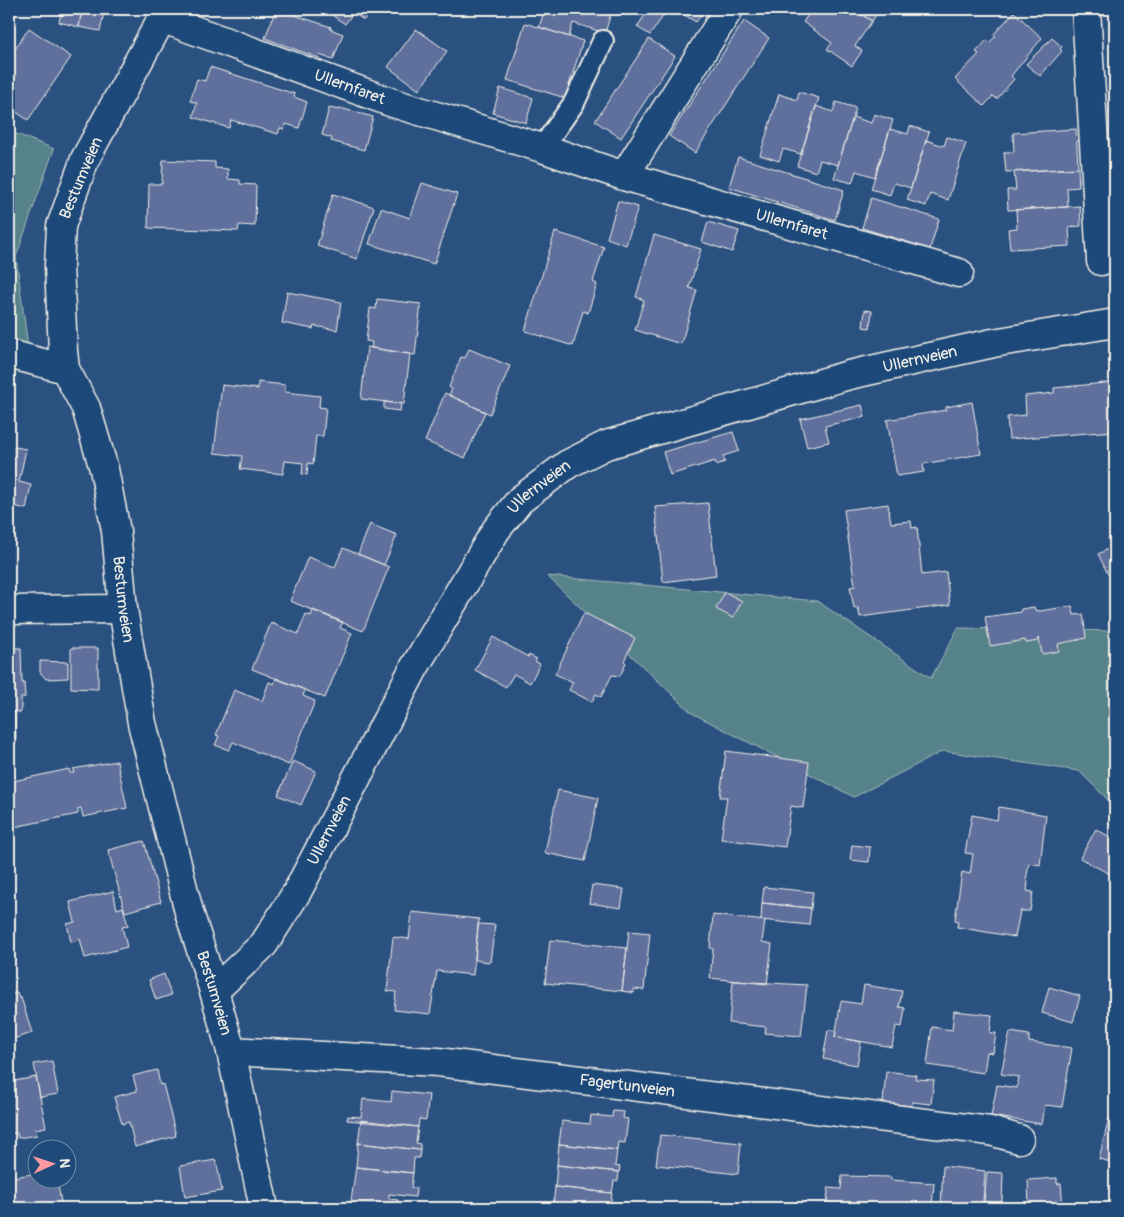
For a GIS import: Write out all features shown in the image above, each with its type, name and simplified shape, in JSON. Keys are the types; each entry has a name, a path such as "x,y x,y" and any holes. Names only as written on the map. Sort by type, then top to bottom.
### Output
{"street":[{"path":"624,176 729,9"},
{"path":"1086,9 1101,261"},
{"name":"Ullernfaret","path":"164,13 393,104 542,148 624,176 959,273"},
{"name":"Bestumveien","path":"164,13 85,159 61,226 59,266 65,369 86,408 104,469 116,531 123,609 145,732 188,912 231,1051 264,1208"},
{"name":"Ullernveien","path":"214,991 264,944 296,892 414,668 496,530 520,500 568,464 606,445 849,375 993,343 1115,323"},
{"path":"9,354 65,369"},
{"path":"9,610 123,609"},
{"name":"Fagertunveien","path":"231,1051 438,1062 990,1131 1020,1139"}],"lane":[{"path":"542,148 574,103 603,41"}],"green space":[{"path":"9,131 54,149 16,257 28,347 9,342"},
{"path":"547,576 817,601 931,678 958,628 1115,631 1115,807 1079,771 943,751 854,797 692,713"}],"building":[{"path":"62,9 82,9 79,27 59,22"},
{"path":"82,9 105,9 100,31 79,27"},
{"path":"276,9 331,27 330,29 343,34 333,60 320,55 319,58 265,38"},
{"path":"323,9 372,9 364,20 353,13 345,24"},
{"path":"545,9 612,9 605,33 573,23 569,37 539,27"},
{"path":"649,9 668,9 650,35 637,27"},
{"path":"675,9 705,9 696,22"},
{"path":"812,9 853,9 872,21 855,46 862,51 852,66 827,49 832,43 803,22"},
{"path":"853,9 880,9 872,21"},
{"path":"1014,12 1042,38 1011,76 1014,79 997,99 993,96 984,106 955,79 979,54 976,52 987,40 990,42 996,36 993,35"},
{"path":"744,21 769,38 695,153 669,136"},
{"path":"525,23 583,41 565,98 507,80"},
{"path":"29,28 71,57 28,120 9,107 9,58"},
{"path":"416,29 447,51 419,90 388,67"},
{"path":"1052,38 1062,47 1060,49 1062,51 1040,76 1026,64"},
{"path":"649,39 675,56 621,138 595,121"},
{"path":"210,67 295,94 294,97 307,102 299,128 286,124 284,129 280,128 278,134 231,120 229,128 193,117 197,103 190,101 197,79 205,81"},
{"path":"500,88 533,98 526,123 493,113"},
{"path":"799,92 819,98 801,154 783,149 779,161 760,155 779,94 797,100"},
{"path":"836,102 856,108 838,165 820,160 816,172 797,166 816,106 833,112"},
{"path":"329,108 339,110 340,108 373,117 364,150 331,141 332,138 322,135"},
{"path":"874,114 893,120 875,177 856,171 852,183 834,178 853,117 871,123"},
{"path":"910,126 929,132 911,188 894,183 890,195 871,189 890,129 908,134"},
{"path":"1076,129 1078,168 1006,172 1004,152 1014,152 1013,133"},
{"path":"947,137 966,143 948,200 930,194 926,206 907,200 926,140 944,146"},
{"path":"738,157 844,190 835,220 729,187"},
{"path":"163,160 215,162 215,168 228,169 228,179 240,180 240,184 256,185 255,226 239,225 238,231 148,228 149,184 162,184"},
{"path":"1078,168 1079,187 1067,188 1068,207 1008,210 1007,190 1016,190 1014,172"},
{"path":"422,183 457,194 434,264 369,244 381,208 410,218"},
{"path":"333,194 374,207 357,259 317,246"},
{"path":"871,198 939,219 930,249 862,228"},
{"path":"618,201 638,207 626,245 607,238"},
{"path":"1080,206 1081,226 1069,227 1070,246 1010,249 1008,229 1017,228 1016,210"},
{"path":"708,222 739,231 732,252 702,242"},
{"path":"555,232 604,247 593,282 597,284 588,313 583,311 573,346 525,331"},
{"path":"654,235 701,249 689,288 697,290 681,344 635,330 644,300 636,297"},
{"path":"287,292 341,302 337,330 314,326 313,329 282,323"},
{"path":"377,299 421,304 415,355 371,348 372,342 366,341 370,308 376,309"},
{"path":"865,310 872,311 870,328 863,327"},
{"path":"367,347 410,354 404,404 361,399"},
{"path":"469,349 510,366 490,414 449,395 452,389 449,387 461,357 465,358"},
{"path":"258,382 285,385 285,392 320,396 319,407 326,408 323,436 316,436 313,464 308,463 307,475 302,474 303,463 285,461 283,474 240,469 242,456 214,453 222,385 258,389"},
{"path":"1115,382 1115,431 1009,439 1007,417 1026,415 1025,396 1054,393 1054,388"},
{"path":"445,393 485,412 465,458 425,441"},
{"path":"384,402 401,404 400,411 384,409"},
{"path":"972,402 981,454 923,464 924,472 897,476 887,420 946,410 946,407"},
{"path":"862,405 865,417 825,426 829,442 807,447 800,419"},
{"path":"733,432 739,451 723,456 725,462 716,465 715,461 670,475 663,452"},
{"path":"9,446 26,449 19,482 31,485 26,509 14,506 9,533"},
{"path":"708,503 716,575 663,582 655,507"},
{"path":"888,504 891,523 911,521 912,528 917,527 922,575 946,572 950,605 860,617 858,608 854,608 850,587 855,586 844,510"},
{"path":"370,524 397,535 384,565 358,554"},
{"path":"1112,547 1115,552 1115,580 1112,582 1098,554"},
{"path":"343,548 389,567 363,631 290,601 308,557 335,567"},
{"path":"725,592 742,601 733,618 716,609"},
{"path":"1072,606 1074,615 1083,614 1086,638 1058,644 1059,651 1042,654 1039,638 1038,641 1026,643 1025,640 990,646 985,617 1021,612 1021,609 1034,607 1035,610 1040,611"},
{"path":"313,610 343,622 340,628 352,633 325,698 252,669 271,623 298,634 306,614 311,616"},
{"path":"584,613 635,638 624,661 626,663 620,676 612,675 601,697 596,694 592,702 569,690 573,682 555,674"},
{"path":"493,637 528,657 529,655 537,659 535,661 540,664 530,683 514,674 506,687 475,670"},
{"path":"9,648 21,648 22,683 24,682 25,697 21,698 21,712 9,712"},
{"path":"71,648 98,648 98,689 71,688"},
{"path":"40,661 68,662 68,678 46,679 40,672"},
{"path":"276,678 305,690 303,696 315,701 289,765 233,742 229,750 215,745 219,736 216,735 234,690 262,701 269,682 274,684"},
{"path":"9,712 15,712 16,743 9,743"},
{"path":"726,751 809,762 803,808 791,806 785,847 721,839 727,797 720,797"},
{"path":"117,761 127,808 83,817 81,808 78,809 78,814 9,828 9,782 69,769 70,773 74,773 73,769"},
{"path":"293,761 316,771 301,805 278,795"},
{"path":"558,790 598,798 585,861 545,853"},
{"path":"999,807 1046,815 1040,865 1029,863 1026,881 1028,882 1027,891 1033,892 1030,911 1020,911 1015,937 957,927 958,921 955,920 962,872 970,874 973,854 965,853 972,815 997,820"},
{"path":"1096,829 1115,840 1115,877 1080,858"},
{"path":"144,841 161,902 125,912 108,850"},
{"path":"852,845 870,847 869,862 850,860"},
{"path":"592,885 624,889 621,908 589,903"},
{"path":"764,887 813,892 811,908 762,903"},
{"path":"113,891 117,909 123,907 128,926 122,927 127,947 85,958 80,939 71,942 67,924 75,922 70,902"},
{"path":"762,903 811,908 809,925 761,920"},
{"path":"412,912 479,919 473,975 437,971 430,1014 394,1010 396,992 387,991 393,937 409,939"},
{"path":"713,915 765,921 762,942 772,944 767,984 710,978 713,949 710,948"},
{"path":"478,924 495,925 490,962 475,960"},
{"path":"629,931 650,933 644,990 634,989 634,993 622,991"},
{"path":"550,940 627,948 622,991 545,983"},
{"path":"164,974 171,995 156,1000 149,980"},
{"path":"733,981 807,985 801,1036 765,1033 766,1027 729,1023"},
{"path":"864,985 902,991 899,1007 905,1008 902,1027 896,1026 892,1047 835,1037 841,1001 861,1004"},
{"path":"1049,987 1080,996 1073,1022 1042,1013"},
{"path":"17,992 19,998 21,997 32,1033 9,1040 9,995"},
{"path":"954,1011 992,1015 990,1033 996,1033 993,1053 987,1052 984,1073 927,1065 932,1027 952,1030"},
{"path":"828,1030 836,1031 835,1037 861,1042 857,1065 823,1059"},
{"path":"1010,1032 1029,1035 1029,1042 1072,1048 1062,1107 1045,1105 1042,1124 991,1116 997,1085 1017,1088 1019,1077 1001,1074"},
{"path":"52,1061 58,1094 40,1097 34,1064"},
{"path":"157,1070 160,1085 163,1084 176,1136 135,1147 129,1122 122,1124 114,1097 137,1091 133,1076"},
{"path":"886,1071 916,1075 915,1079 934,1080 931,1104 912,1102 912,1106 883,1103"},
{"path":"36,1077 46,1127 35,1129 37,1135 18,1138 17,1133 9,1134 9,1082"},
{"path":"392,1091 429,1095 426,1120 419,1119 418,1127 347,1120 348,1116 361,1117 363,1099 391,1102"},
{"path":"613,1111 624,1112 623,1118 628,1119 625,1143 618,1142 617,1150 559,1144 562,1121 590,1124 591,1115 612,1117"},
{"path":"1109,1118 1115,1120 1115,1163 1099,1159"},
{"path":"361,1120 418,1127 416,1143 420,1144 420,1150 358,1143"},
{"path":"660,1135 741,1143 738,1174 656,1165"},
{"path":"358,1143 420,1150 419,1158 414,1158 413,1173 356,1167"},
{"path":"559,1144 617,1150 615,1166 620,1167 619,1172 557,1165"},
{"path":"216,1160 222,1191 185,1197 180,1166"},
{"path":"557,1165 619,1172 618,1181 614,1181 612,1193 555,1187"},
{"path":"943,1166 985,1171 983,1202 990,1203 990,1208 941,1208"},
{"path":"356,1167 413,1173 411,1188 416,1188 415,1197 389,1194 389,1199 398,1200 397,1208 350,1208"},
{"path":"987,1172 1003,1173 1002,1203 984,1202"},
{"path":"28,1175 28,1190 59,1190 62,1208 9,1208 9,1178"},
{"path":"842,1176 891,1177 891,1180 934,1183 932,1208 827,1208 828,1188 841,1189"},
{"path":"1057,1178 1057,1184 1061,1183 1063,1208 1029,1208 1028,1180"},
{"path":"555,1187 612,1193 610,1208 553,1208"}]}
